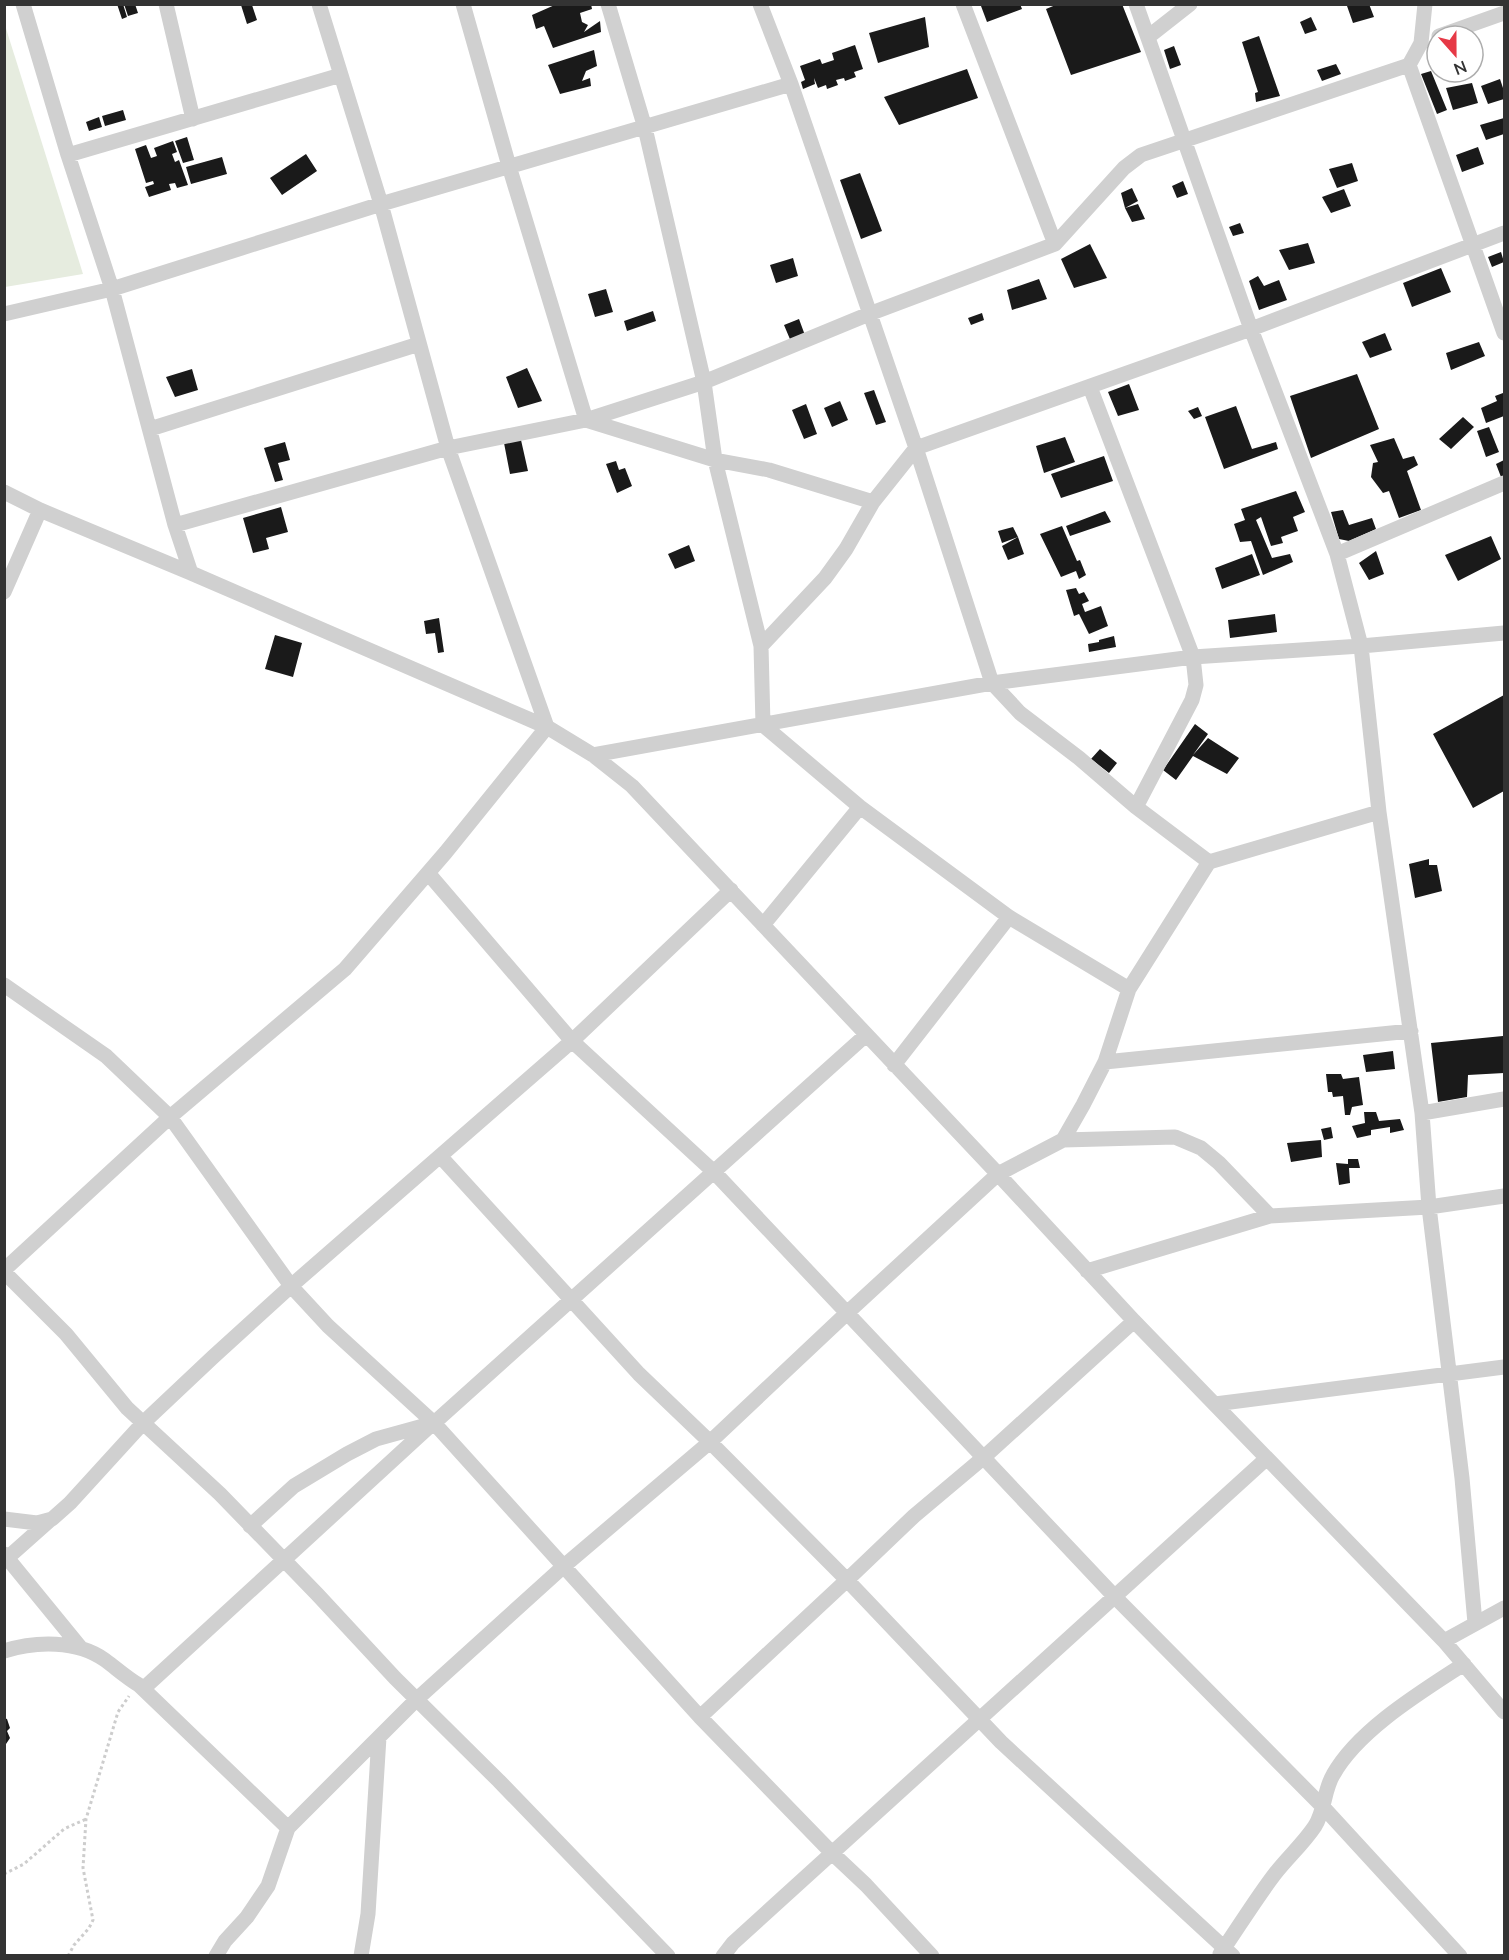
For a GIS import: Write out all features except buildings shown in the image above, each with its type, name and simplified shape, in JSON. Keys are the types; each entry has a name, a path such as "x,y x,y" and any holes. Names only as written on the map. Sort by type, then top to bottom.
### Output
{"street":[{"path":"23,4 68,155 112,289 175,525 191,573"},
{"path":"166,4 193,119"},
{"path":"319,4 381,204 448,448 547,727"},
{"path":"463,4 509,166 586,420"},
{"path":"608,4 645,128 704,382 715,460 760,646 763,725 860,807 1009,917 1129,989"},
{"path":"760,4 791,84 916,448 992,684 1020,713 1079,758 1136,807 1209,862"},
{"path":"963,4 1055,244"},
{"path":"1136,4 1251,329 1337,554 1361,646 1379,812 1422,1113 1429,1207 1462,1478 1475,1623"},
{"path":"1148,37 1190,4"},
{"path":"175,525 448,448 586,420 704,382 869,314 1055,244 1131,161 1141,155 1409,65 1421,43 1425,4"},
{"path":"1472,24 1504,13"},
{"path":"1421,43 1425,41"},
{"path":"1409,65 1504,333"},
{"path":"68,155 341,75"},
{"path":"4,314 112,289 381,204 791,84"},
{"path":"760,646 825,578 846,549 873,502 916,448 1251,329 1504,233"},
{"path":"150,429 419,344"},
{"path":"1090,387 1193,657 1196,685 1192,700 1136,807"},
{"path":"586,420 715,460 769,470 873,502"},
{"path":"1337,554 1504,483"},
{"path":"4,492 40,510 547,727 593,755 632,786 1134,1321 1444,1641 1504,1712"},
{"path":"4,592 40,510"},
{"path":"593,755 992,684 1193,657 1361,646 1504,633"},
{"path":"547,727 428,873 345,969 170,1117 4,1271 66,1334 127,1408 220,1494 668,1956"},
{"path":"763,925 860,807"},
{"path":"1063,1140 1105,1062 1129,989 1209,862 1379,812"},
{"path":"428,873 572,1041 714,1172 1115,1597 1324,1808 1460,1956"},
{"path":"288,1828 141,1687 104,1659 80,1647 6,1558 70,1503 143,1423 291,1286 572,1041 731,890"},
{"path":"894,1065 1009,917"},
{"path":"4,985 106,1056 170,1117 291,1286 328,1326 434,1423 700,1717 866,1885 932,1956"},
{"path":"1105,1062 1411,1031"},
{"path":"141,1687 284,1561 434,1423 866,1035"},
{"path":"1422,1113 1504,1099"},
{"path":"216,1956 268,1886 288,1828 417,1699 564,1566 710,1442 847,1312 998,1174 1063,1140 1176,1137 1201,1148 1219,1163 1270,1216"},
{"path":"440,1156 639,1374 848,1580 1001,1742 1226,1953 1274,1875 1315,1826 1324,1808 1331,1777 1345,1756 1360,1740 1414,1697 1464,1664"},
{"path":"1088,1271 1270,1216 1429,1207 1504,1196"},
{"path":"700,1717 848,1580 914,1515 983,1458 1134,1321"},
{"path":"1215,1404 1504,1367"},
{"path":"250,1526 294,1486 347,1454 376,1438 434,1423"},
{"path":"723,1956 733,1943 1266,1459"},
{"path":"4,1519 37,1523 52,1518"},
{"path":"1444,1641 1504,1608"},
{"path":"4,1651 35,1646 80,1647"},
{"path":"361,1956 368,1914 379,1737"}],"path":[{"path":"68,1956 93,1920 83,1868 86,1820 118,1712 141,1687"},
{"path":"4,1874 24,1864 64,1829 86,1820"}],"shaded area":[{"path":"4,22 83,274 5,287 4,287"}]}
